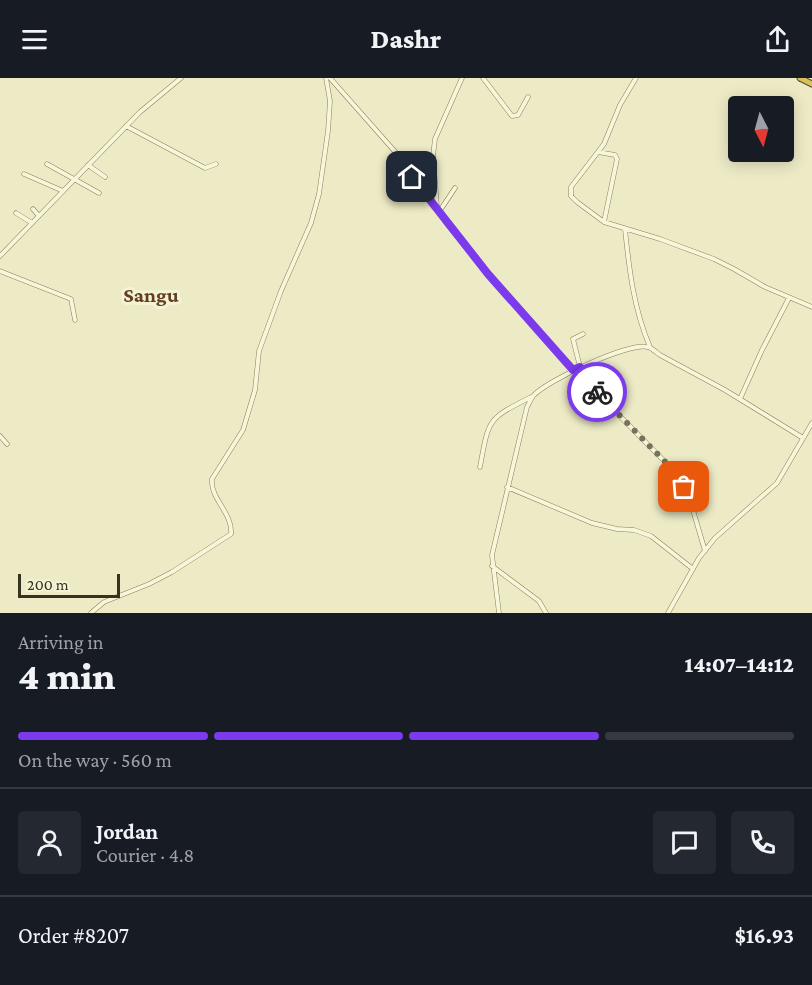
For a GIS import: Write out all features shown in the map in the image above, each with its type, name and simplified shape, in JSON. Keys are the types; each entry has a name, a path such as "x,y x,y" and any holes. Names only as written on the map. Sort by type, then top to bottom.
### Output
{"highway":[{"path":"801,78 812,84"}],"street":[{"path":"0,256 126,126 153,100 181,78"},
{"path":"328,78 398,155 412,177 488,274 573,370"},
{"path":"91,613 104,603 172,573 231,534 229,520 211,483 216,471 243,430 255,390 259,351 278,299 311,223 319,194 328,131 330,101 328,78"},
{"path":"438,210 433,156 435,138 462,78"},
{"path":"483,78 512,116 518,115 528,97"},
{"path":"636,78 620,105 604,144 573,184 570,193 577,202 604,222 714,259 765,287 812,307"},
{"path":"126,126 205,168 216,164"},
{"path":"598,152 615,155 617,159 604,222"},
{"path":"47,164 99,193"},
{"path":"88,165 105,177"},
{"path":"24,174 63,191"},
{"path":"438,210 455,188"},
{"path":"33,209 39,216"},
{"path":"16,213 32,224"},
{"path":"625,229 632,286 641,325 650,347 803,438"},
{"path":"0,271 71,299 75,320"},
{"path":"740,399 789,298"},
{"path":"583,334 573,339 580,367 602,398 675,472 690,500 705,551"},
{"path":"480,468 492,421 498,415 573,370 627,351 650,347"},
{"path":"499,613 492,555 527,407 534,395"},
{"path":"668,613 693,569 715,538 777,483 812,423"},
{"path":"0,436 7,444"},
{"path":"507,487 592,524 634,530 651,536 693,569"},
{"path":"492,566 539,601 546,613"}],"way so far":[{"path":"597,392 675,472 684,487"}],"district":[{"name":"Sangu","path":"151,295"}],"route":[{"path":"412,177 488,274 573,370 580,367 597,392"}]}
